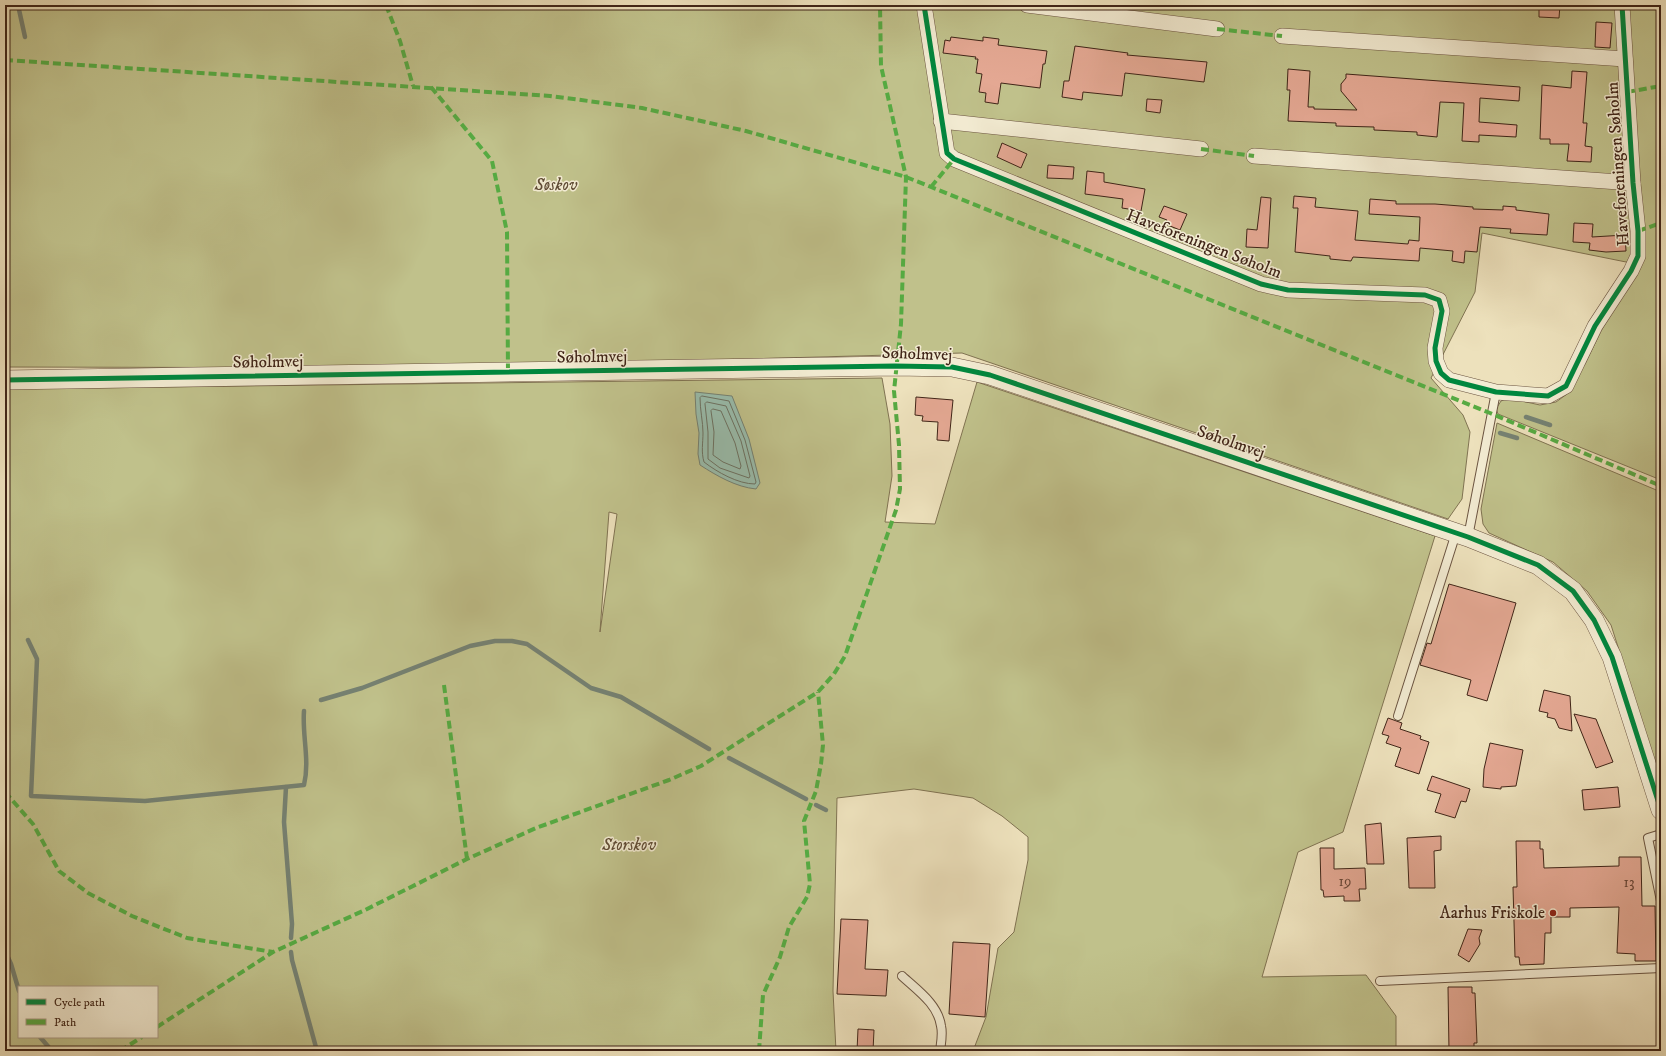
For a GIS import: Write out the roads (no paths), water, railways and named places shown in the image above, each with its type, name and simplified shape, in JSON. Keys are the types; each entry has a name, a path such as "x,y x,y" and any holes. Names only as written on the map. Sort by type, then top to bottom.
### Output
{"street":[{"name":"Haveforeningen Søholm","path":"924,5 947,153 954,159 1261,284 1288,290 1425,295 1439,300 1442,311 1436,348 1436,362 1441,373 1450,380 1496,392 1548,396 1566,386 1595,326 1632,271 1638,256 1638,231 1633,183 1622,5"},
{"path":"1027,5 1217,30"},
{"name":"Haveforeningen Søholm","path":"1282,36 1625,59"},
{"path":"941,121 1201,149"},
{"name":"Haveforeningen Søholm","path":"1254,156 1633,183"},
{"name":"Søholmvej","path":"5,380 895,366 952,367 990,375 1462,535 1538,566 1573,590 1594,620 1612,657 1661,810"}],"lane":[{"path":"1398,716 1462,535 1496,392"},
{"path":"1661,834 1648,838 1661,901"},
{"path":"1380,981 1661,968"},
{"path":"902,976 930,1001 939,1016 942,1027 940,1051"}],"water":[{"path":"695,392 732,396 749,439 760,483 756,489 741,486 720,477 700,465 698,454 699,433"}],"waterway":[{"path":"18,5 25,37"},
{"path":"1526,417 1550,425"},
{"path":"1500,433 1517,438"},
{"path":"28,640 37,659 31,796 145,801 304,785 306,776 304,711"},
{"path":"321,700 362,688 470,646 495,641 512,641 527,644 591,688 621,697 709,749"},
{"path":"729,758 806,799"},
{"path":"286,787 284,822 292,924 291,938"},
{"path":"816,805 826,810"},
{"path":"5,951 11,964 18,988"},
{"path":"291,952 317,1051"},
{"path":"41,1038 52,1051"}],"place":[{"name":"Aarhus Friskole","path":"1553,913"}],"park label":[{"name":"Søskov","path":"556,185"},
{"name":"Storskov","path":"629,845"}]}
